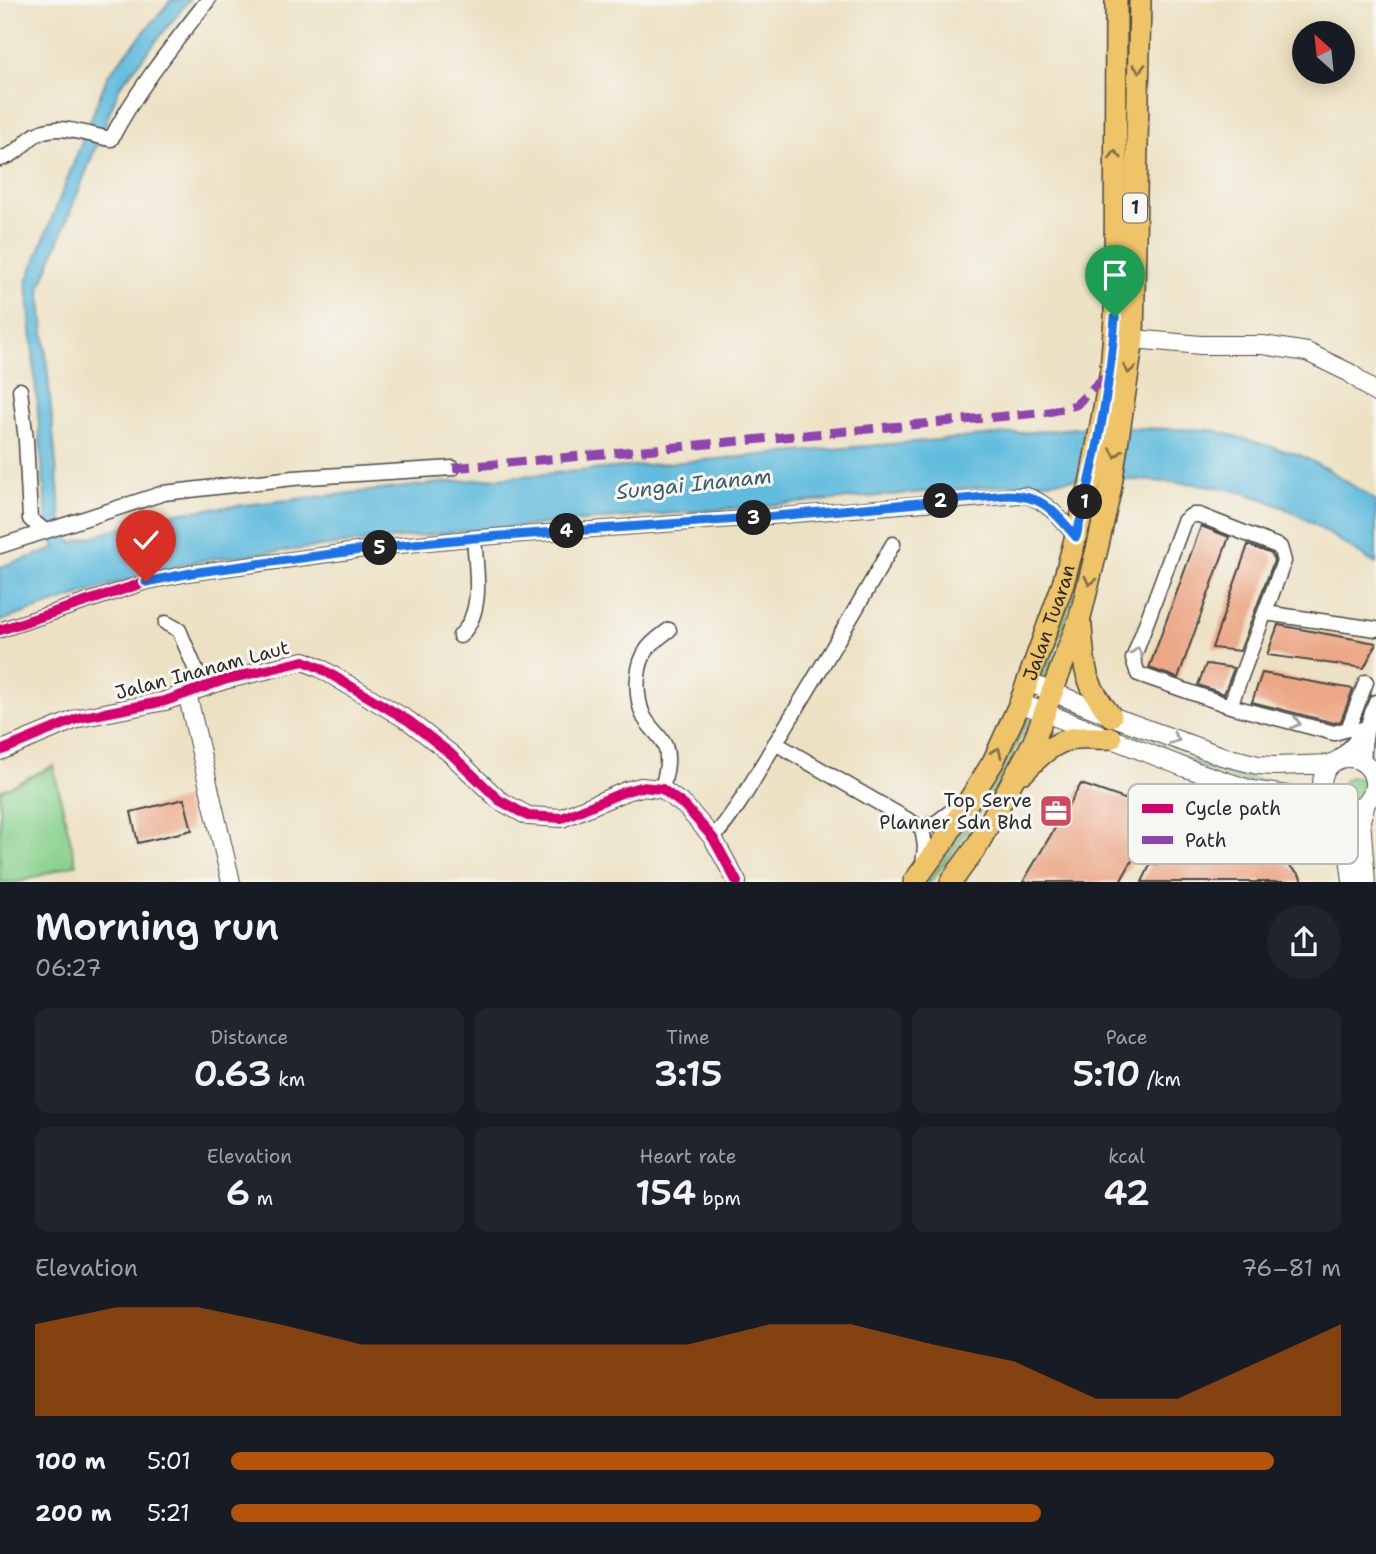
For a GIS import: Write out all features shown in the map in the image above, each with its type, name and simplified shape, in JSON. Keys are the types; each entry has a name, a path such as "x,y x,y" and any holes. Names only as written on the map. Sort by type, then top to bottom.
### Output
{"main road":[{"name":"Jalan Tuaran","path":"1112,414 1117,0"},
{"name":"Jalan Tuaran","path":"951,882 977,846 1034,741 1080,617 1112,414 1133,339 1140,0"},
{"name":"Jalan Tuaran","path":"918,877 993,762 1020,703 1048,630 1076,537 1100,487"},
{"path":"1080,617 1084,670 1090,686 1111,716"},
{"path":"1011,786 1038,757 1054,746 1072,738 1111,738"}],"street":[{"path":"0,159 21,150 31,138 53,128 111,139 161,61 208,0"},
{"path":"1133,339 1201,345 1263,345 1307,352 1350,373 1376,393"},
{"path":"20,390 30,519 45,531"},
{"path":"0,546 184,489 225,487 293,478 453,468"},
{"path":"0,630 146,582 191,573 383,547 474,538 1025,495 1037,498 1060,518 1076,537"},
{"path":"1230,706 1284,561 1280,547 1199,515 1192,515 1184,521 1133,659 1138,674 1230,706 1334,733 1348,729 1366,682"},
{"path":"460,636 469,627 474,616 477,598 474,538"},
{"path":"713,838 735,813 846,628 892,544"},
{"path":"1265,612 1376,628"},
{"path":"166,623 179,630 195,690 230,882"},
{"path":"669,630 649,647 639,663 639,700 644,717 666,747 662,789 685,806 713,838 737,882"},
{"name":"Jalan Inanam Laut","path":"0,751 79,718 165,701 297,662 311,663 409,721 451,754 499,800 528,816 562,818 625,791 641,787 662,789"},
{"path":"1028,682 1111,716 1223,756 1258,765 1334,762 1353,758 1371,772"},
{"path":"1323,784 1322,778 1366,726 1376,702"},
{"path":"1020,703 1234,784"},
{"path":"1366,726 1373,791 1361,820 1366,882"},
{"path":"775,743 922,828"},
{"path":"922,828 937,822 973,794"},
{"path":"918,877 925,846 922,828"},
{"path":"1350,864 1352,882"}],"green space":[{"path":"1097,493 1075,589 1044,682 1041,671"},
{"path":"1065,705 1195,761 1247,778 1293,784 1249,784 1169,757 1064,707"},
{"path":"1027,717 1030,718 1020,740 985,803 945,863 931,882 927,882 980,801"},
{"path":"53,766 76,864 19,882 0,882 0,791"},
{"path":"1354,777 1360,778 1368,786 1368,798 1358,806 1358,784 1342,784 1348,778"},
{"path":"1326,780 1325,784 1293,784"}],"water":[{"name":"Sungai Inanam","path":"171,0 189,0 120,86 40,288 61,519 71,543 173,513 450,482 1089,427 1213,430 1300,455 1329,470 1376,501 1376,564 1305,519 1260,498 1198,484 1091,478 454,532 209,559 144,574 0,621 0,567 55,549 47,522 27,282 108,75"}],"building":[{"path":"1201,526 1229,537 1178,678 1149,668"},
{"path":"1248,545 1272,554 1274,561 1240,651 1212,648"},
{"path":"1278,625 1376,645 1364,668 1267,655"},
{"path":"1206,664 1234,668 1224,694 1198,685"},
{"path":"1262,673 1353,689 1341,721 1334,723 1252,702"},
{"path":"1081,784 1128,800 1128,864 1130,864 1120,882 1023,882"},
{"path":"184,799 192,830 138,843 131,812"},
{"path":"1151,864 1287,864 1299,874 1303,882 1142,882"}],"marked path":[{"path":"453,468 1049,412 1076,405 1111,370"}],"cycle path":[{"path":"0,630 146,582 191,573 383,547 474,538 1025,495 1047,506 1076,537"},
{"path":"0,751 79,718 165,701 224,680 304,661 409,721 451,754 499,800 528,816 562,818 626,791 641,787 662,789 685,806 713,838 737,882"}],"place":[{"name":"Top Serve Planner Sdn Bhd","path":"1056,811"}],"route":[{"path":"146,582 191,573 383,547 1007,495 1037,498 1060,518 1076,537 1090,484 1111,370 1115,317"}]}
